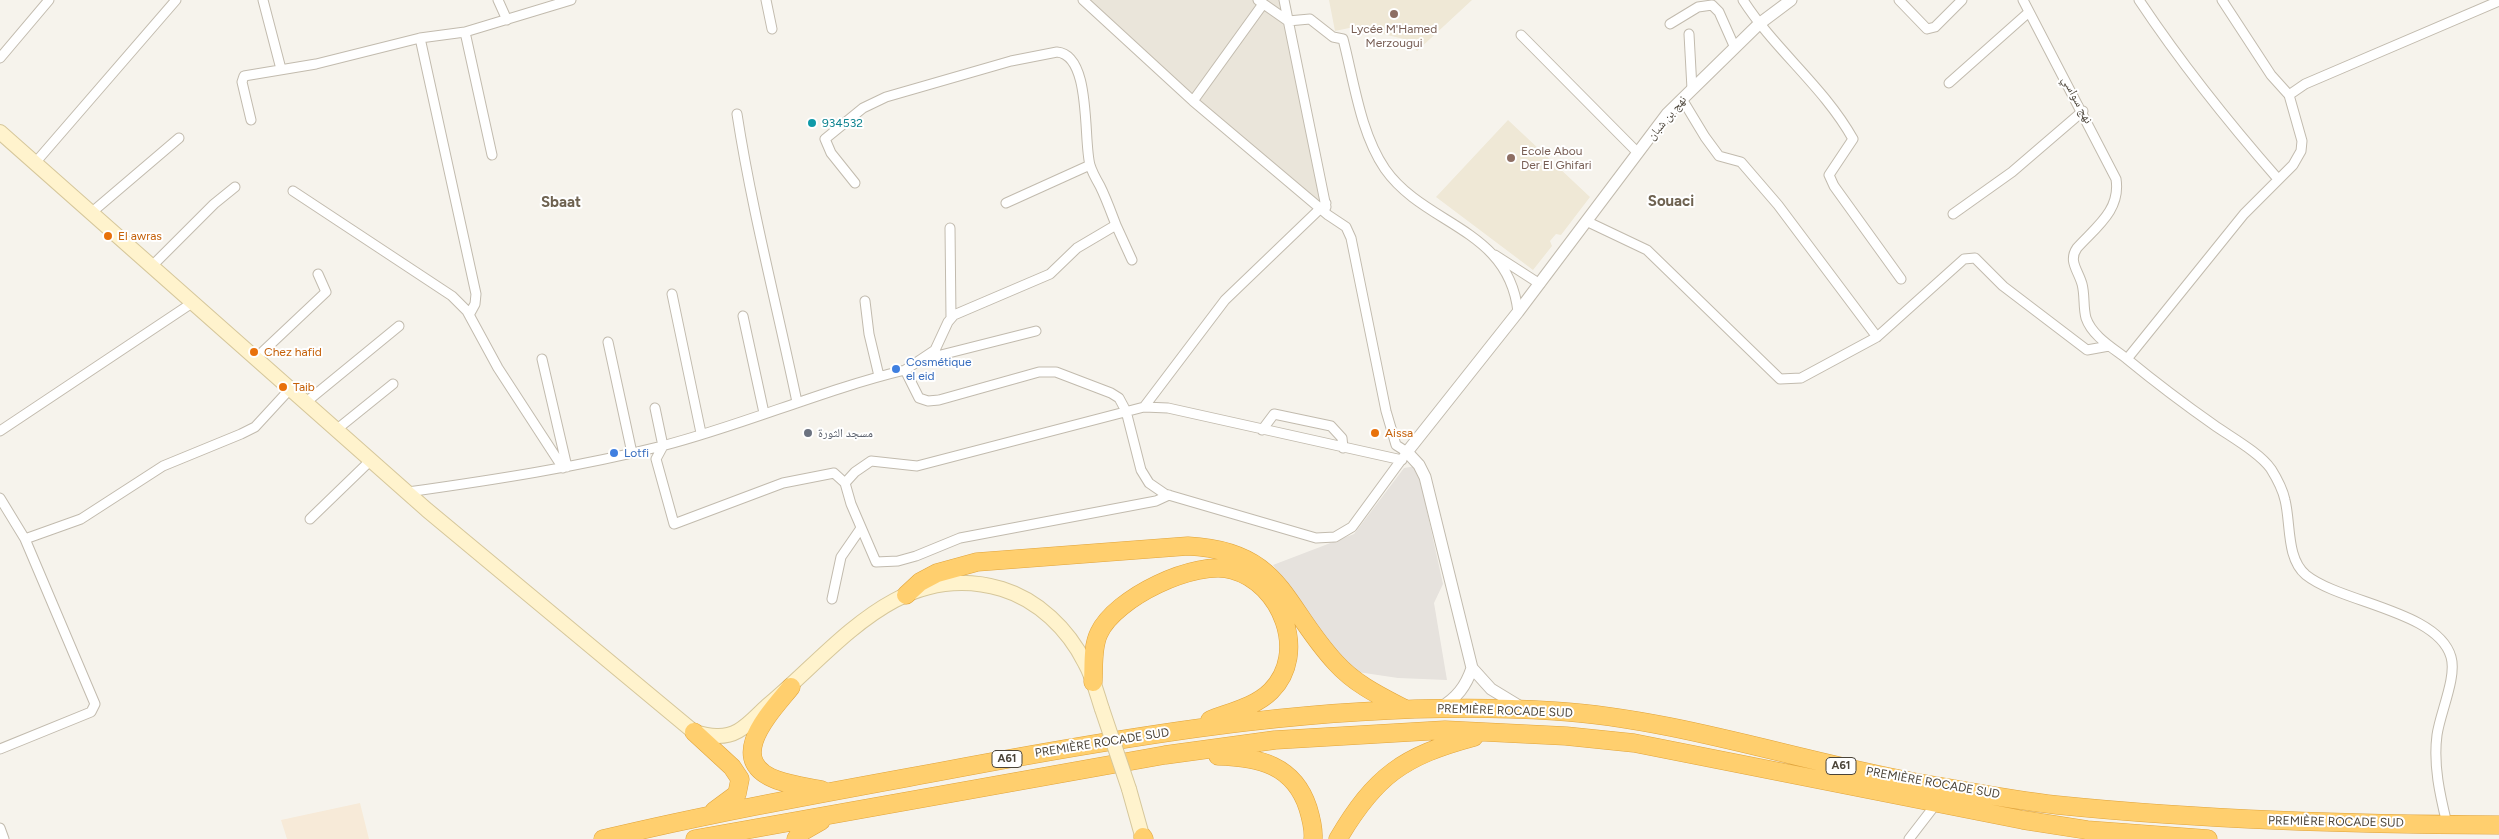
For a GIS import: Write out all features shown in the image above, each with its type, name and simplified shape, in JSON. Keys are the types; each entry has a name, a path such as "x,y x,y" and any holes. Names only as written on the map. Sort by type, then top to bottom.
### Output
{"highway":[{"path":"906,595 920,582 937,573 976,562 1188,546 1216,548 1242,557 1266,573 1282,588 1323,647 1347,674 1358,683 1405,709"},
{"path":"1093,682 1099,634 1121,607 1168,580 1214,568 1232,569 1253,578 1265,589 1280,611 1288,630 1289,648 1286,670 1272,691 1255,704 1185,730"},
{"path":"791,686 754,738 753,759 758,768 776,780 830,792"},
{"name":"PREMIÈRE ROCADE SUD","path":"603,839 710,814 1068,747 1185,730 1305,716 1405,709 1528,710 1643,721 1910,781 2052,804 2280,822 2499,825"},
{"name":"PREMIÈRE ROCADE SUD","path":"703,837 1165,755 1275,740 1435,731 1490,732 1634,743 1936,804 2087,830 2208,839"},
{"path":"694,732 732,767 740,779 737,794 710,814"},
{"path":"1338,839 1371,790 1387,774 1414,757 1443,745 1490,732"},
{"path":"1165,755 1239,757 1272,765 1292,779 1303,795 1310,816 1313,839"},
{"path":"796,839 800,833 833,814"},
{"path":"703,837 730,839"}],"main road":[{"path":"0,132 336,430 694,732 718,737 738,731 791,686 849,630 867,616 906,595 931,587 957,584 992,586 1014,593 1048,614 1085,662 1129,789 1143,838"}],"street":[{"path":"0,58 49,0"},
{"path":"34,163 176,0"},
{"path":"263,0 280,69"},
{"path":"498,0 506,20"},
{"path":"251,120 242,82 243,78 280,69 316,64 420,38 465,32 571,0"},
{"path":"766,0 772,29"},
{"path":"1083,0 1193,100 1323,206"},
{"path":"1284,0 1323,206 1328,215 1346,227 1351,238 1386,411 1396,445 1404,456 1419,465 1425,477 1472,668 1502,698 1528,710"},
{"path":"1743,0 1759,24 1804,74 1845,125 1853,139 1829,175 1834,186 1901,278"},
{"name":"نهج بن شبان","path":"1404,456 1540,284 1638,153 1682,99 1759,24 1790,0"},
{"path":"1899,0 1927,29 1935,27 1962,0"},
{"name":"نهج سواسي","path":"2023,0 2116,179 2118,190 2116,204 2073,254 2073,261 2082,284 2086,319 2109,346"},
{"path":"2139,0 2160,32 2237,133 2278,179"},
{"path":"2127,359 2244,214 2293,165 2301,150 2302,141 2299,126 2289,95 2271,75 2222,0"},
{"path":"2289,95 2305,84 2499,1"},
{"path":"1193,100 1261,2 1288,21 1310,19 1333,37 1343,39 1364,121 1375,151 1385,169 1404,188 1475,238 1492,253 1540,284"},
{"path":"1670,24 1698,7 1712,6 1719,12 1735,48"},
{"path":"1949,83 2029,12"},
{"path":"465,32 492,154"},
{"path":"1689,34 1692,89"},
{"path":"1520,35 1638,153"},
{"path":"420,38 476,294 475,304 469,315"},
{"path":"855,183 831,153 825,139 863,108 886,97 1011,61 1058,52 1065,53 1070,57 1081,82 1090,165 1132,260"},
{"path":"1682,99 1704,137 1719,156 1740,162 1778,205 1877,337"},
{"path":"1953,214 2012,172 2082,111"},
{"path":"737,114 765,264 776,302 797,402"},
{"path":"91,213 179,138"},
{"path":"1006,203 1090,165"},
{"path":"151,267 214,204 235,187"},
{"path":"293,191 452,296 469,315 498,368 565,467"},
{"path":"1144,407 1225,300 1323,206"},
{"path":"1586,221 1648,250 1780,379 1801,378 1877,337 1964,259 1970,258 1975,258 2003,286 2087,350 2109,346 2166,391 2247,448 2270,468 2285,498 2294,555 2298,566 2307,575 2322,586 2407,618 2431,630 2444,642 2452,658 2450,678 2437,735 2436,760 2439,787 2447,824"},
{"path":"951,318 963,310 1050,274 1077,248 1116,225"},
{"path":"408,492 565,467 663,446 879,376 905,370 935,350 951,318 950,228"},
{"path":"1492,253 1514,289 1518,312"},
{"path":"256,358 326,292 318,274"},
{"path":"672,294 701,433"},
{"path":"864,301 869,334 879,376"},
{"path":"0,431 192,303"},
{"path":"743,316 764,413"},
{"path":"305,403 398,326"},
{"path":"922,360 1036,331"},
{"path":"608,342 632,453"},
{"path":"542,359 565,467"},
{"path":"905,370 919,398 928,401 939,400 1027,374 1056,372 1111,393 1119,398 1126,411 1141,470 1149,484 1168,495 1316,538 1335,537 1352,527 1404,456"},
{"path":"336,430 393,384"},
{"path":"25,539 81,519 163,466 248,431 290,389"},
{"path":"845,483 855,472 871,461 916,466 1144,407 1168,408 1343,448 1404,456"},
{"path":"655,408 663,446 656,459 674,524 783,483 834,473 845,483 861,528 876,562 883,563 916,556 960,538 1156,501 1168,495"},
{"path":"1262,430 1274,414 1331,426 1342,438 1343,448"},
{"path":"310,519 371,460"},
{"path":"0,498 25,539 94,704 91,712 0,749"},
{"path":"832,599 841,558 861,528"},
{"path":"1439,709 1460,692 1472,668"},
{"path":"1908,839 1936,804"},
{"path":"0,828 4,839"}],"shaded area":[{"path":"1083,0 1282,0 1328,215"},
{"name":"Lycée M'Hamed Merzougui","path":"1329,0 1472,0 1417,51 1408,40 1354,27 1335,31"},
{"name":"Ecole Abou Der El Ghifari","path":"1508,120 1590,197 1561,235 1556,234 1550,241 1552,246 1533,270 1436,197"},
{"path":"1417,466 1443,584 1434,603 1447,680 1398,678 1351,671 1273,565 1354,534 1404,468"},
{"path":"360,803 369,839 287,839 281,820"}],"place":[{"name":"Lycée M'Hamed Merzougui","path":"1394,14"},
{"name":"934532","path":"812,123"},
{"name":"Ecole Abou Der El Ghifari","path":"1511,158"},
{"name":"El awras","path":"108,236"},
{"name":"Chez hafid","path":"254,352"},
{"name":"Cosmétique el eid","path":"896,369"},
{"name":"Taib","path":"283,387"},
{"name":"مسجد الثورة","path":"808,433"},
{"name":"Aissa","path":"1375,433"},
{"name":"Lotfi","path":"614,453"}],"district":[{"name":"Souaci","path":"1671,202"},
{"name":"Sbaat","path":"561,203"}]}
